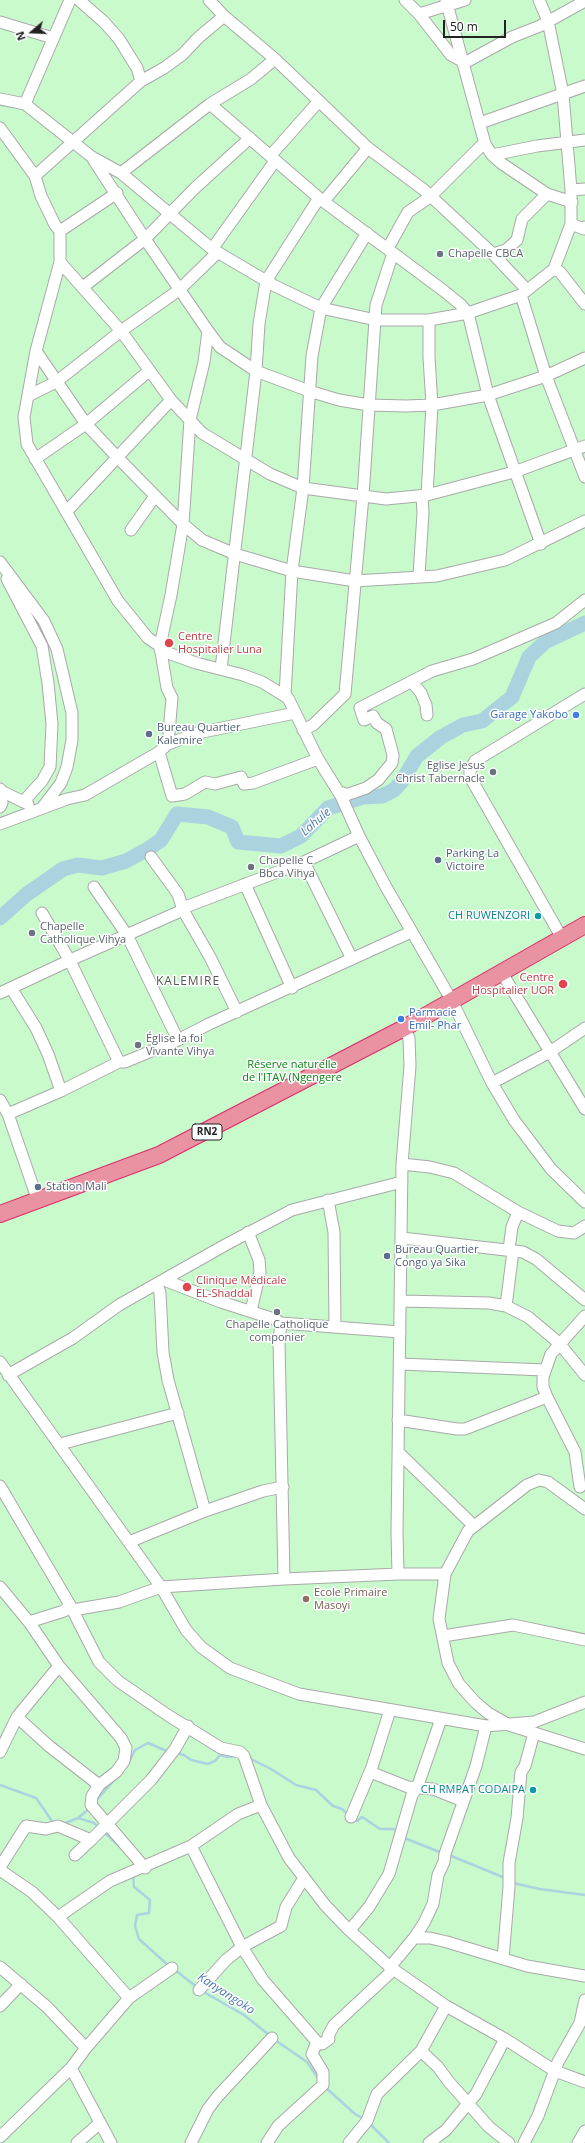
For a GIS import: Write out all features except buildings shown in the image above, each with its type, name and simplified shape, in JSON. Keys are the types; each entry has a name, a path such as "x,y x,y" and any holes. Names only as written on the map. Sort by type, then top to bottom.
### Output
{"highway":[{"name":"RN2","path":"0,1214 159,1155 404,1028 585,925"}],"street":[{"path":"25,104 70,0"},
{"path":"79,0 104,22 119,39 137,68 141,81"},
{"path":"209,0 224,16 275,59 368,148 430,197 493,254 524,293 546,376 580,448 585,477"},
{"path":"405,0 419,14 451,55 462,61 468,61 481,56 512,37 548,21 585,1"},
{"path":"419,14 447,3 465,0"},
{"path":"0,98 25,104 71,142 92,157 121,173 215,251 266,281 321,308 376,320 429,320 468,313 524,293 554,269 571,224 572,202 563,94 548,21 539,0"},
{"path":"447,3 485,144 492,155 547,194 572,202"},
{"path":"35,176 71,142 141,81 164,68 182,55 198,38 224,16"},
{"path":"0,22 53,38"},
{"path":"121,173 210,104 251,79 275,59"},
{"path":"480,122 585,86"},
{"path":"28,396 56,382 121,331 179,290 215,251 273,158 319,101"},
{"path":"210,104 322,200 461,305 468,313 488,395 514,472 541,544"},
{"path":"0,128 35,176 41,196 55,225 60,231 60,262 36,350 24,417 28,444 35,459 67,511 118,601 148,638 160,648 196,663 262,682 285,695 318,759 341,795 359,836 411,932 452,1001 492,1083 514,1120 551,1169 585,1202"},
{"path":"83,287 145,239 195,188 250,138"},
{"path":"492,155 537,146 585,140"},
{"path":"303,730 313,725 345,694 363,496 376,305 390,251 408,212 430,197 481,146 485,144"},
{"path":"221,669 256,371 259,324 266,281 322,200 368,148"},
{"path":"92,157 179,290 220,347 256,371 309,391 339,400 369,405 432,405 488,395 546,376 585,358"},
{"path":"571,190 585,189"},
{"path":"60,231 116,193"},
{"path":"493,254 506,250 517,240 522,219 547,194"},
{"path":"571,224 584,229 585,227"},
{"path":"285,695 292,571 303,488 312,356 321,308 367,233"},
{"path":"60,262 121,331 171,400 202,433 270,474 303,488 386,499 425,495 514,472 580,448"},
{"path":"554,269 560,272 585,304"},
{"path":"419,575 432,405 429,357 429,320"},
{"path":"168,744 172,698 167,688 160,648 183,524 190,420 204,362 208,331"},
{"path":"36,350 56,382 86,424 155,496 183,524 202,540 235,554 292,571 355,581 390,580 419,575 451,574 505,560 541,544 585,521"},
{"path":"35,459 86,424 149,371"},
{"path":"67,511 171,400"},
{"path":"131,530 155,496"},
{"path":"0,563 42,646 48,683 52,724 50,767 42,780 23,802"},
{"path":"0,563 44,621 58,649 72,713 72,740 67,767 61,783 40,810"},
{"path":"360,708 447,666 473,659 497,647 556,623 585,600"},
{"path":"412,682 421,693 426,706 427,715"},
{"path":"341,795 343,792 346,796 366,788 378,780 392,763 393,755 386,729 377,723 373,716 364,720 360,708 357,708 345,694"},
{"path":"562,938 470,777 470,771 475,761 585,694"},
{"path":"0,824 85,795 159,752 168,744 198,734 295,713"},
{"path":"159,752 172,796 185,794 205,782 215,784 241,777 244,784 253,783 318,759"},
{"path":"0,807 0,790 40,810"},
{"path":"0,994 183,910 188,906 304,862 359,836"},
{"path":"151,858 178,894 183,910 210,957 237,1012"},
{"path":"304,862 352,959"},
{"path":"245,884 292,988"},
{"path":"94,887 127,935 178,1040"},
{"path":"42,913 70,961 120,1062"},
{"path":"8,1114 120,1062 125,1062 178,1040 411,932"},
{"path":"502,973 585,1109"},
{"path":"11,988 36,1028 48,1054 61,1090"},
{"path":"398,1574 398,1420 402,1164 410,1066 409,1038 404,1028"},
{"path":"492,1083 550,1052 585,1028"},
{"path":"0,1100 8,1114 38,1201"},
{"path":"402,1164 430,1167 454,1173 518,1212 558,1231 574,1233 585,1226"},
{"path":"8,1376 73,1338 119,1305 248,1232 292,1210 402,1182"},
{"path":"328,1200 334,1232 335,1328"},
{"path":"506,1306 512,1227 518,1212"},
{"path":"248,1232 259,1260 260,1272 251,1311"},
{"path":"402,1238 523,1252 536,1259 585,1300"},
{"path":"161,1282 251,1311 281,1323 400,1332"},
{"path":"161,1282 160,1293 163,1352 168,1380 205,1511"},
{"path":"401,1301 489,1303 506,1306 528,1317 559,1343 585,1375"},
{"path":"570,1498 583,1485 575,1452 543,1387 544,1370 551,1354 559,1343 585,1316"},
{"path":"281,1323 279,1341 284,1579"},
{"path":"0,1362 8,1376 60,1444 161,1587 186,1630 201,1647 230,1668 299,1694 486,1726 534,1722 585,1702"},
{"path":"400,1364 544,1370"},
{"path":"398,1420 465,1429 547,1397"},
{"path":"60,1444 178,1413"},
{"path":"398,1453 474,1526"},
{"path":"585,1509 548,1482 539,1480 527,1485 483,1521 468,1531 445,1574 439,1619 448,1663 459,1684 488,1713 509,1725 585,1749"},
{"path":"0,1486 73,1610 119,1602 161,1587 284,1579 398,1574 445,1574"},
{"path":"129,1542 205,1511 263,1491 283,1487"},
{"path":"0,1587 29,1622 59,1666 121,1738 126,1748 126,1758 123,1764 99,1785 92,1804 145,1868"},
{"path":"29,1622 64,1611 70,1604"},
{"path":"70,1604 99,1662 106,1670 134,1692 169,1716 188,1726 221,1748 240,1752 244,1756 261,1805 289,1858 325,1905 350,1930 390,1967 446,2006 505,2039 555,2071 585,2082"},
{"path":"443,1636 513,1625 585,1640"},
{"path":"0,1752 17,1717 59,1666"},
{"path":"351,1817 370,1772 390,1710"},
{"path":"17,1717 49,1746 99,1785"},
{"path":"350,1930 369,1907 389,1874 412,1795 417,1788 441,1719"},
{"path":"75,1855 151,1780 175,1749 188,1726"},
{"path":"191,1846 242,1947 263,1980 317,2042 322,2044 329,2039 328,2036 334,2025 390,1973 390,1967 414,1938 433,1904 438,1875 444,1862 463,1800 476,1766 486,1726"},
{"path":"503,1959 509,1887 507,1874 517,1818 521,1772 525,1766 534,1733"},
{"path":"370,1772 399,1784 417,1788 433,1789 463,1800"},
{"path":"58,1917 110,1881 145,1868 191,1846 238,1814 261,1805"},
{"path":"91,1840 58,1826 46,1829 26,1826 0,1869 32,1892 58,1917 129,1998"},
{"path":"199,1990 226,1960 242,1947 267,1935 277,1926 281,1926 286,1907 304,1878"},
{"path":"414,1938 430,1938 526,1966 585,1976"},
{"path":"0,1967 47,2007 86,2048"},
{"path":"0,2137 71,2068 86,2048 129,1998 172,1968"},
{"path":"0,2006 21,1984"},
{"path":"524,2143 538,2116 558,2062 580,2023 585,2000"},
{"path":"349,2143 367,2121 377,2094 420,2051 446,2006"},
{"path":"191,2143 208,2109 218,2096 272,2038"},
{"path":"429,2143 446,2130 476,2094 505,2039"},
{"path":"267,2143 278,2126 323,2085 323,2072 312,2054 317,2042"},
{"path":"420,2051 438,2067 467,2104 489,2127 509,2143"},
{"path":"71,2068 111,2143"},
{"path":"77,2143 100,2123"},
{"path":"578,2143 585,2131"}],"green space":[{"name":"Réserve naturelle de l'ITAV (Ngengere","path":"0,0 585,0 585,2143 0,2143"}],"waterway":[{"name":"Lahule","path":"0,918 27,894 63,869 78,865 102,868 126,861 148,849 161,840 177,814 208,817 232,827 238,842 281,846 301,836 328,808 363,797 382,796 394,790 402,781 417,756 441,737 463,725 482,721 512,697 529,657 545,642 585,623"},
{"path":"129,1762 135,1750 148,1743 169,1752"},
{"path":"176,1753 184,1755 191,1760 208,1764 215,1761 220,1755 227,1757 237,1756"},
{"path":"249,1758 271,1769 296,1785 316,1790 333,1806 342,1809 349,1815"},
{"path":"94,1803 116,1778"},
{"path":"0,1785 36,1798 54,1824"},
{"path":"78,1818 90,1808"},
{"path":"352,1818 357,1821 362,1817 380,1829 394,1829 397,1832"},
{"path":"63,1824 78,1818 94,1823 99,1828"},
{"name":"Kanyangoko","path":"104,1832 119,1846"},
{"path":"402,1837 442,1853"},
{"path":"449,1855 505,1878"},
{"name":"Kanyangoko","path":"133,1875 134,1887 150,1900 149,1913 137,1915 135,1926 139,1939 169,1966"},
{"path":"513,1883 540,1889 585,1895"},
{"name":"Kanyangoko","path":"175,1970 198,1988"},
{"name":"Kanyangoko","path":"202,1991 244,2015 269,2035"},
{"name":"Kanyangoko","path":"275,2040 307,2062 319,2080"},
{"name":"Kanyangoko","path":"325,2087 355,2114 364,2119"},
{"name":"Kanyangoko","path":"369,2123 389,2143"}],"place":[{"name":"Chapelle CBCA","path":"440,254"},
{"name":"Centre Hospitalier Luna","path":"169,643"},
{"name":"Garage Yakobo","path":"576,715"},
{"name":"Bureau Quartier Kalemire","path":"149,734"},
{"name":"Eglise Jesus Christ Tabernacle","path":"493,772"},
{"name":"Parking La Victoire","path":"438,860"},
{"name":"Chapelle C Bbca Vihya","path":"251,867"},
{"name":"CH RUWENZORI","path":"538,916"},
{"name":"Chapelle Catholique Vihya","path":"32,933"},
{"name":"Centre Hospitalier UOR","path":"563,984"},
{"name":"Parmacie Emil- Phar","path":"401,1019"},
{"name":"Église la foi Vivante Vihya","path":"138,1045"},
{"name":"Station Mali","path":"38,1187"},
{"name":"Bureau Quartier Congo ya Sika","path":"387,1256"},
{"name":"Clinique Médicale EL-Shaddal","path":"187,1287"},
{"name":"Chapelle Catholique componier","path":"277,1312"},
{"name":"Ecole Primaire Masoyi","path":"306,1599"},
{"name":"CH RMPAT CODAIPA","path":"533,1790"}],"district":[{"name":"KALEMIRE","path":"188,982"}]}
